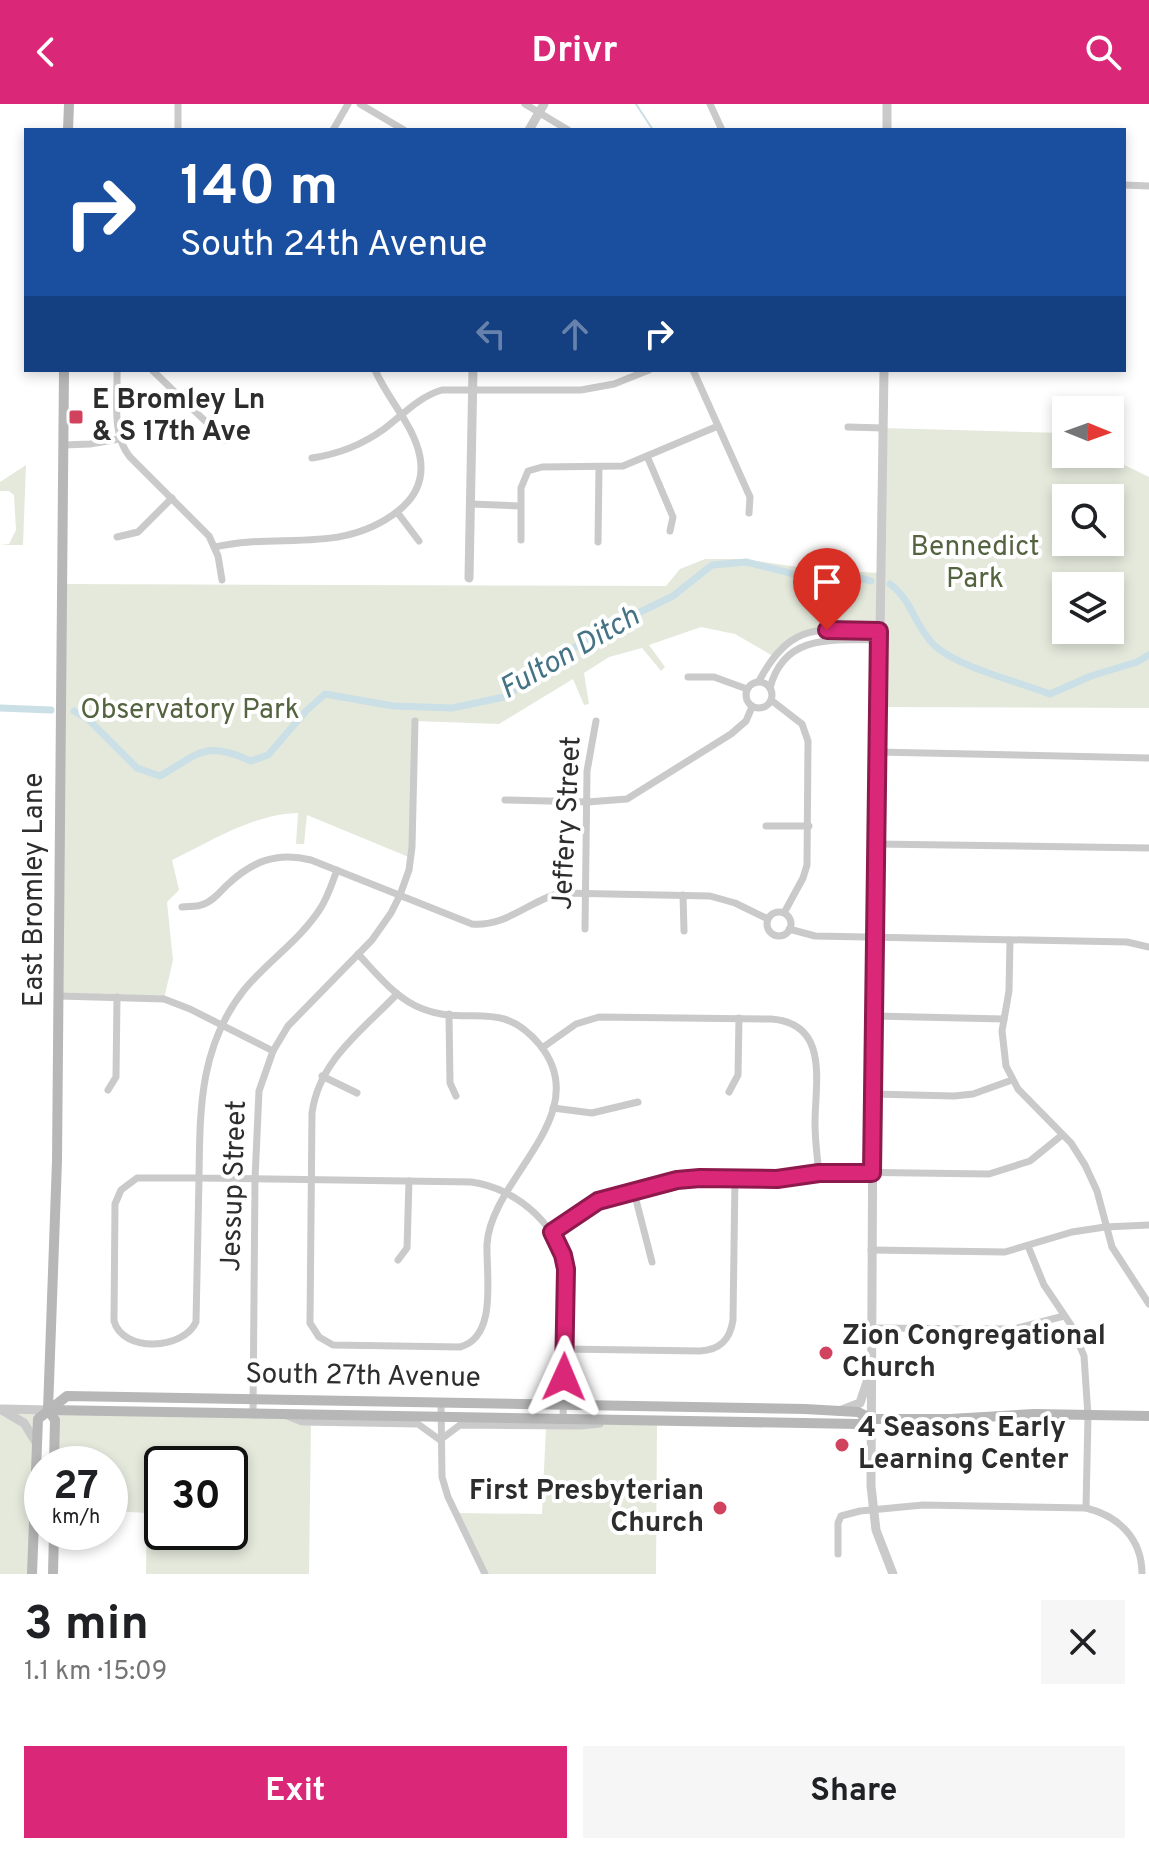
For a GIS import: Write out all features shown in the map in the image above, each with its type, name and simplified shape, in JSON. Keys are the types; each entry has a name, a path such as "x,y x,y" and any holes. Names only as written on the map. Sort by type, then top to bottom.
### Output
{"main road":[{"path":"68,128 69,104"},
{"name":"East Bromley Lane","path":"54,1446 55,1420 48,1410 59,996 64,372"},
{"name":"South 27th Avenue","path":"48,1410 67,1396 840,1411 858,1412 872,1419"},
{"name":"East Bromley Lane","path":"32,1574 38,1419 48,1410"},
{"name":"South 27th Avenue","path":"48,1410 858,1424 872,1419 950,1419 1034,1414 1149,1416"},
{"path":"53,1574 54,1550"}],"street":[{"path":"178,104 178,128"},
{"path":"334,128 348,104"},
{"path":"360,104 401,128"},
{"path":"525,104 542,108 566,128"},
{"path":"721,104 711,106 721,128"},
{"path":"887,104 887,128"},
{"path":"530,128 542,108"},
{"path":"1126,185 1149,186"},
{"path":"117,372 119,439 130,457 199,524 215,547 222,580"},
{"path":"154,372 225,440"},
{"path":"215,547 253,541 341,538 366,531 407,504 416,492 421,466 415,440 376,372"},
{"path":"469,578 473,372"},
{"path":"312,458 330,456 358,445 433,393 452,388 581,390 614,384 644,372"},
{"path":"694,372 750,497 749,513"},
{"path":"884,372 870,1328 872,1511 893,1574"},
{"path":"521,540 520,506 524,470 538,467 623,466 718,426"},
{"path":"848,427 883,428"},
{"path":"63,445 119,439"},
{"path":"647,456 673,517 670,531"},
{"path":"598,542 599,468"},
{"path":"117,537 138,532 172,498"},
{"path":"471,504 520,506"},
{"path":"397,512 419,541"},
{"path":"747,689 759,681 780,648 800,635 827,630 879,636"},
{"path":"784,913 807,865 808,741 802,724 771,700 770,688 781,665 800,648 827,640 879,636"},
{"path":"688,677 714,677 747,689"},
{"path":"759,681 770,688"},
{"path":"747,689 746,700 752,707 761,708 771,700"},
{"path":"505,800 587,802 627,799 731,734 746,721 752,707"},
{"name":"Jessup Street","path":"253,1415 257,1099 273,1051 288,1026 382,927 400,895 409,870 412,847 415,721"},
{"name":"Jeffery Street","path":"585,929 589,753 596,721"},
{"path":"877,752 1149,758"},
{"path":"766,826 809,826"},
{"path":"876,844 1149,848"},
{"path":"182,907 206,903 245,869 272,857 304,858 462,921 483,925 509,918 526,906 560,893 683,895 724,899 768,919"},
{"path":"337,870 318,913 244,990 212,1050 201,1096 199,1178 197,1314 194,1327 178,1341 166,1343 133,1341 118,1336 113,1313 114,1209 119,1188 137,1178 199,1178 409,1181 481,1184 508,1193 552,1232 563,1255 566,1269 563,1420"},
{"path":"683,895 684,931"},
{"path":"774,913 784,913 790,919 789,929 782,935 774,934 768,929 768,919 774,913"},
{"path":"789,929 815,936 1127,942 1149,947"},
{"path":"1010,940 1003,1053 1012,1080 1081,1157 1097,1191 1105,1227 1116,1254 1149,1304"},
{"path":"358,954 397,994 425,1010 485,1014 523,1028 542,1048 550,1062 555,1082 553,1108 541,1139 496,1212 489,1234 485,1324 477,1339 465,1346 341,1346 326,1343 310,1323 312,1113 322,1076 337,1055 397,994"},
{"path":"59,996 164,999 273,1051"},
{"path":"108,1090 116,1077 117,997"},
{"path":"449,1014 450,1083 456,1096"},
{"path":"874,1016 1004,1019"},
{"path":"542,1048 576,1024 599,1017 779,1019 807,1029 816,1055 815,1125 819,1173"},
{"path":"729,1092 738,1075 739,1018"},
{"path":"322,1076 357,1093"},
{"path":"873,1094 967,1095 1012,1080"},
{"path":"553,1108 588,1114 638,1102"},
{"path":"552,1232 590,1205 686,1179 777,1179 819,1173 977,1175 1004,1171 1038,1156 1062,1135"},
{"path":"564,1349 700,1351 728,1345 733,1320 735,1178"},
{"path":"398,1260 407,1248 409,1181"},
{"path":"634,1192 652,1262"},
{"path":"871,1250 992,1253 1072,1232 1149,1225"},
{"path":"1028,1246 1044,1285 1079,1341 1084,1356 1088,1416 1086,1508"},
{"path":"870,1328 1003,1329 1030,1326 1064,1316"},
{"path":"188,1335 195,1341"},
{"path":"840,1411 862,1400 871,1367"},
{"path":"441,1402 441,1471 445,1489 485,1574"},
{"path":"0,1409 24,1423 37,1445"},
{"name":"South 27th Avenue","path":"0,1409 48,1410"},
{"path":"285,1415 302,1422 418,1424 440,1440"},
{"path":"440,1440 455,1426 464,1424 581,1426 621,1421"},
{"path":"838,1554 838,1523 841,1516 923,1505 1086,1508 1111,1517 1124,1527 1136,1545 1142,1574"}],"green space":[{"name":"Observatory Park","path":"883,428 1052,433 1052,468 1124,468 1124,465 1149,477 1149,708 878,707 879,631 809,632 773,656 735,634 701,627 649,645 665,667 661,671 642,648 609,657 584,673 589,704 584,705 573,679 499,724 415,721 411,858 307,815 304,844 296,844 298,813 249,823 172,860 179,890 167,902 173,960 164,999 59,996 60,584 666,586 680,569 705,559 743,559 818,570 880,573"},
{"path":"26,465 23,545 0,545 9,544 16,530 14,495 9,491 0,491 0,482"},
{"path":"0,1409 47,1411 35,1423 37,1446 24,1446 24,1550 33,1550 32,1574 0,1574"},
{"path":"49,1411 285,1415 311,1422 309,1574 146,1574 146,1550 248,1550 248,1446 144,1446 144,1513 128,1512 128,1446 54,1446 55,1420"},
{"path":"657,1421 656,1574 485,1574 456,1513 542,1514 546,1426"}],"waterway":[{"path":"636,104 652,128"},
{"name":"Fulton Ditch","path":"74,711 89,720 137,768 160,776 194,756 213,750 251,761 268,755 325,694 393,706 452,708 504,697 591,636 673,596 712,565 746,562 806,577 852,576 871,581"},
{"name":"Fulton Ditch","path":"890,584 903,598 928,638 944,653 973,667 1050,694 1149,655"},
{"name":"Fulton Ditch","path":"0,708 51,710"}],"place":[{"name":"E Bromley Ln & S 17th Ave","path":"76,417"},
{"name":"Zion Congregational Church","path":"826,1353"},
{"name":"4 Seasons Early Learning Center","path":"842,1445"},
{"name":"First Presbyterian Church","path":"720,1508"}],"route":[{"path":"564,1377 566,1269 552,1232 590,1205 686,1179 777,1179 819,1173 872,1173 879,631 827,630"}],"park label":[{"name":"Bennedict Park","path":"975,564"}]}
